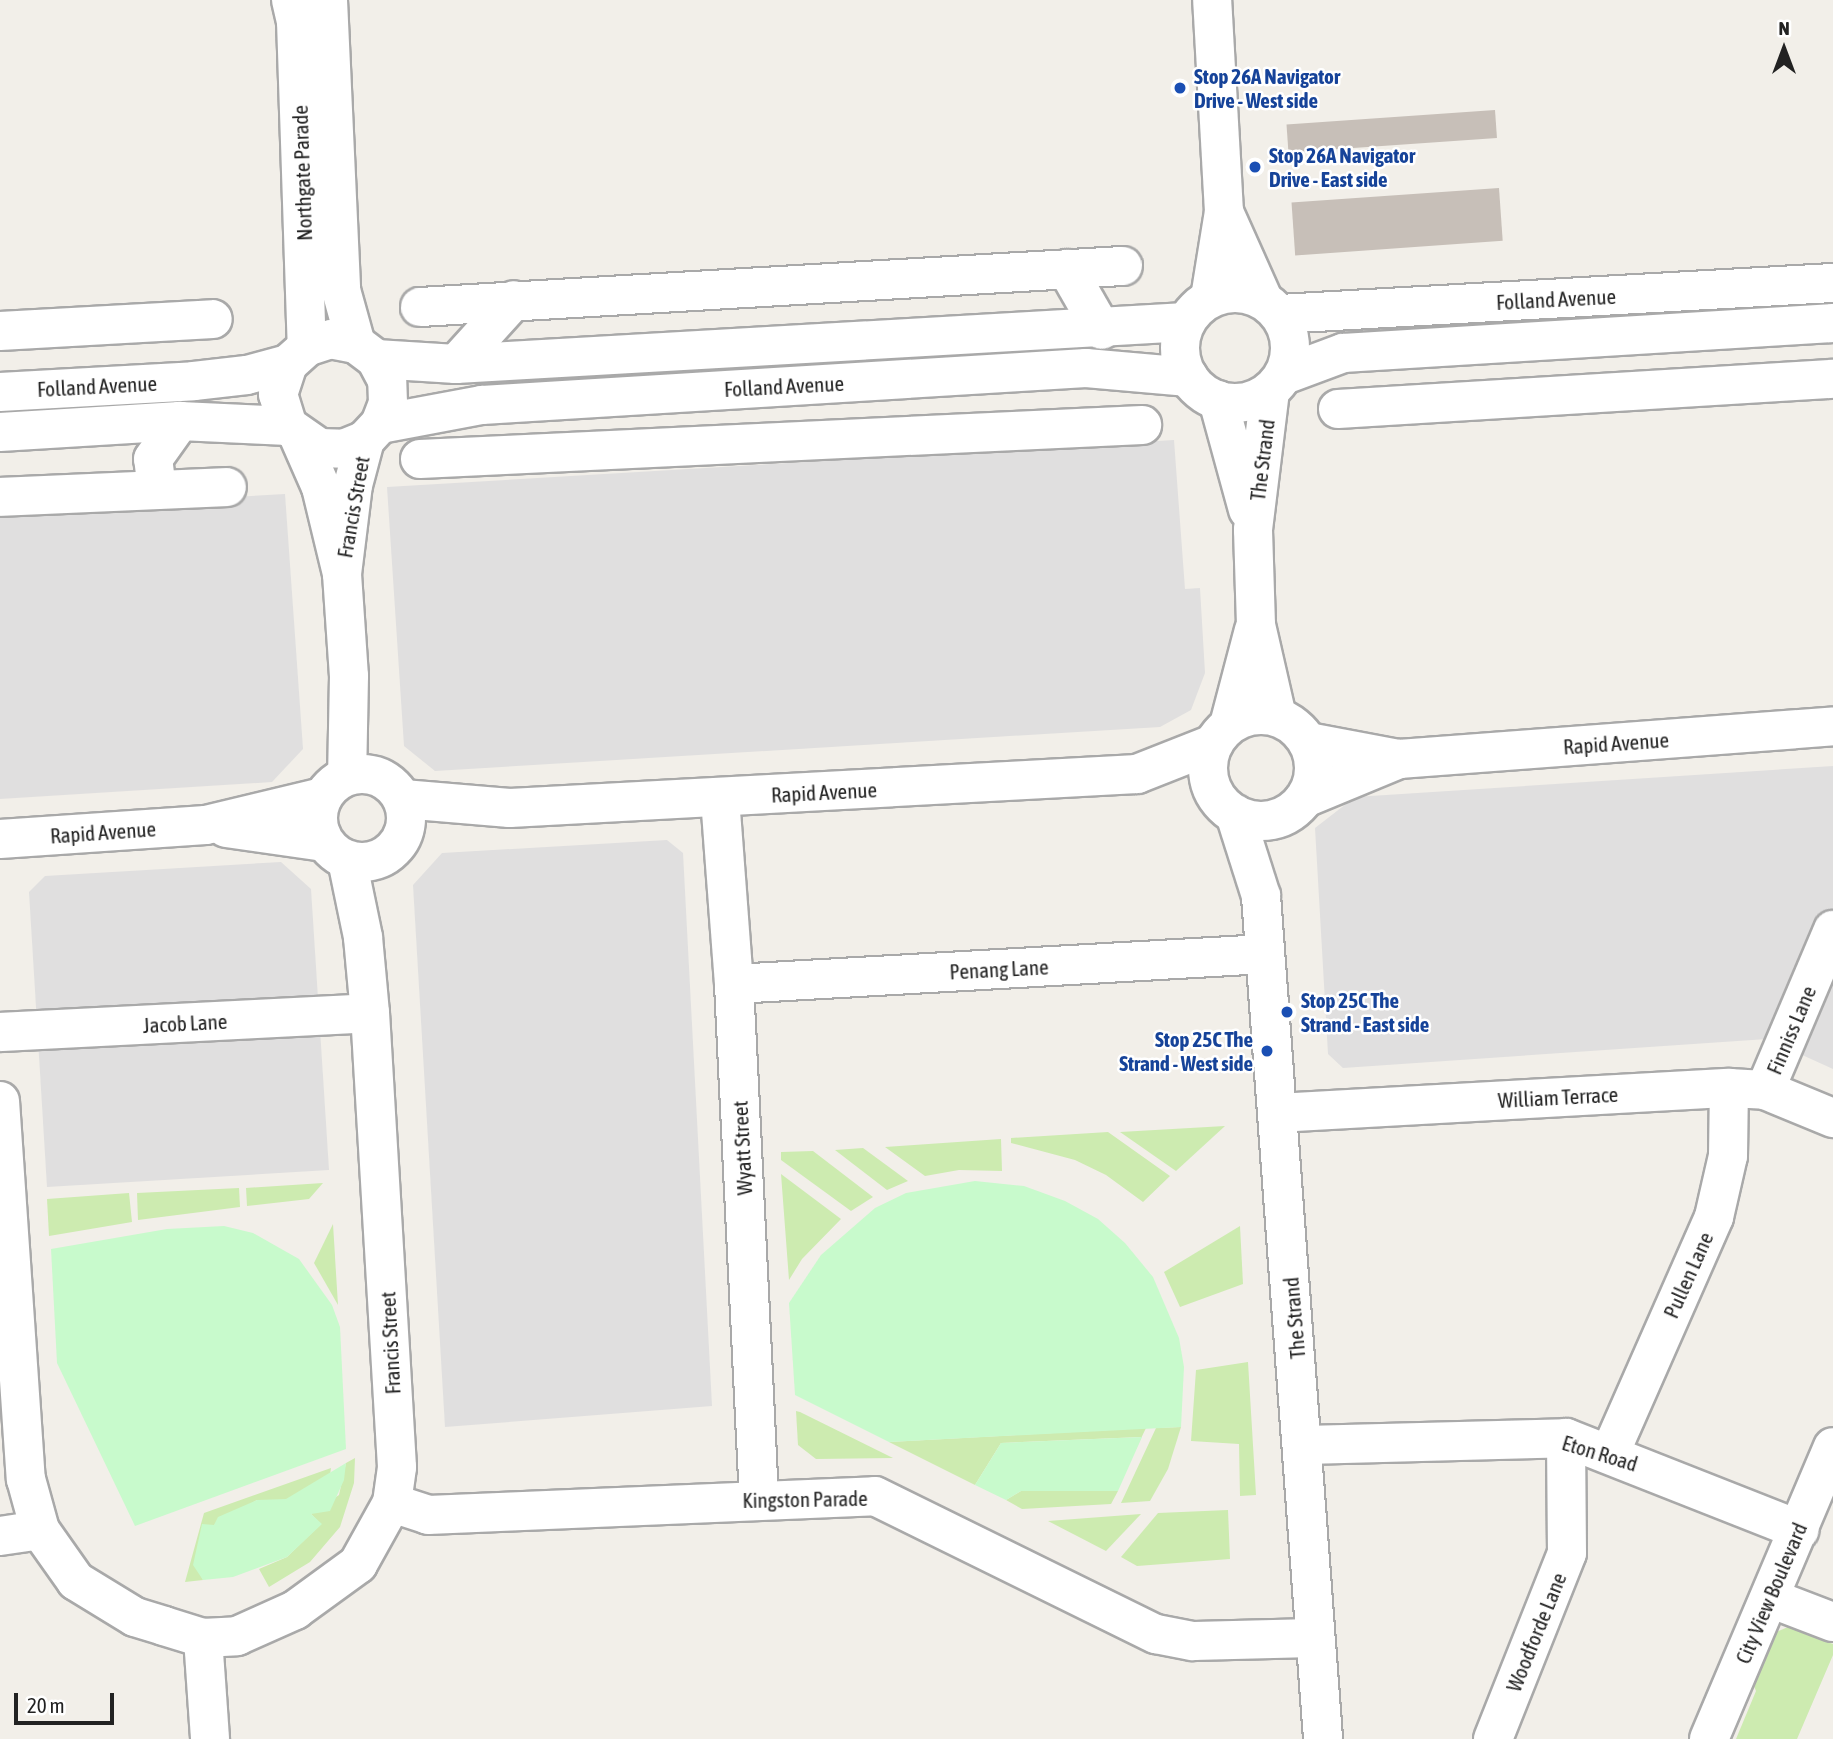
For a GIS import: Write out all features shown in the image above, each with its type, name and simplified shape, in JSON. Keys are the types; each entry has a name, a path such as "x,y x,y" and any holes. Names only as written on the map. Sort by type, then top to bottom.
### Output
{"street":[{"name":"Northgate Parade","path":"291,0 296,21 297,355"},
{"name":"Northgate Parade","path":"327,0 341,290 366,352"},
{"path":"1212,0 1224,212 1198,310 1181,350 1189,377 1218,400 1254,400 1277,383 1290,354 1289,333 1271,307 1224,212"},
{"path":"420,307 1123,266"},
{"path":"1067,269 1102,330"},
{"name":"Folland Avenue","path":"1271,307 1833,283"},
{"path":"1198,310 1237,292 1271,307"},
{"path":"456,364 514,300"},
{"name":"Folland Avenue","path":"366,352 456,364 1102,330 1198,310"},
{"path":"0,331 213,319"},
{"name":"Folland Avenue","path":"157,323 194,381"},
{"name":"Folland Avenue","path":"1277,383 1343,353 1833,323"},
{"path":"331,340 366,352 387,380 388,403 372,432 343,449 320,448 294,431 278,394 297,355 331,340"},
{"path":"1384,351 1427,404"},
{"name":"Folland Avenue","path":"0,392 194,381 247,375 297,355"},
{"path":"1048,429 1086,368"},
{"name":"Folland Avenue","path":"372,432 482,405 1086,368 1189,377"},
{"path":"1338,409 1833,379"},
{"name":"The Strand","path":"1277,383 1253,530 1256,625 1277,717"},
{"name":"The Strand","path":"1218,400 1253,530"},
{"path":"482,405 520,455"},
{"path":"157,490 153,458 180,421"},
{"name":"Folland Avenue","path":"0,432 180,421 294,431"},
{"path":"420,459 1142,425"},
{"name":"Francis Street","path":"0,1101 2,1187 26,1479 40,1530 76,1581 135,1617 203,1638 237,1636 295,1610 358,1564 392,1503 396,1446 363,937 374,806 349,676 342,574 321,487 294,431"},
{"name":"Francis Street","path":"342,574 353,485 372,432"},
{"path":"0,497 227,487"},
{"name":"The Strand","path":"1221,735 1256,625"},
{"path":"1253,716 1277,717 1300,731 1308,742 1314,770 1293,808 1249,820 1226,805 1209,780 1221,735 1253,716"},
{"name":"Rapid Avenue","path":"1308,742 1399,759 1833,726"},
{"name":"Rapid Avenue","path":"0,839 206,825 374,806 510,808 1137,774 1221,735"},
{"name":"Rapid Avenue","path":"1293,808 1399,759"},
{"name":"Rapid Avenue","path":"1137,774 1226,805"},
{"name":"Wyatt Street","path":"720,798 734,984 759,1498"},
{"name":"The Strand","path":"1226,805 1261,897 1304,1445 1314,1638 1323,1739"},
{"name":"Francis Street","path":"363,937 335,851 318,819 374,806"},
{"name":"Rapid Avenue","path":"206,825 373,861 374,806"},
{"name":"The Strand","path":"1261,897 1293,808"},
{"name":"Finniss Lane","path":"1747,1089 1833,930"},
{"name":"Penang Lane","path":"734,984 1265,954"},
{"name":"Jacob Lane","path":"0,1032 370,1013"},
{"name":"William Terrace","path":"1277,1113 1747,1089 1833,1118"},
{"name":"Pullen Lane","path":"1610,1453 1714,1217 1747,1089"},
{"name":"Eton Road","path":"1304,1445 1566,1438 1610,1453 1799,1530"},
{"name":"Woodforde Lane","path":"1493,1739 1567,1553 1566,1438"},
{"name":"City View Boulevard","path":"1709,1739 1833,1447"},
{"name":"Kingston Parade","path":"392,1503 428,1516 759,1498 875,1496 1156,1634 1193,1641 1314,1638"},
{"path":"0,1536 40,1530"},
{"path":"1769,1598 1833,1622"},
{"path":"203,1638 210,1739"}],"shaded area":[{"path":"1174,440 1185,589 1200,588 1205,673 1191,710 1160,727 435,771 404,746 387,487"},
{"path":"285,494 303,749 272,782 0,799 0,510"},
{"path":"1833,766 1833,1069 1767,1039 1343,1068 1328,1054 1315,828 1355,797"},
{"path":"667,840 683,853 712,1406 445,1427 413,885 442,853"},
{"path":"281,862 311,889 329,1170 47,1187 29,892 45,876"}],"green space":[{"path":"1225,1126 1176,1171 1120,1132"},
{"path":"1108,1132 1170,1176 1143,1202 1106,1175 1075,1160 1011,1143 1011,1138"},
{"path":"1001,1139 1002,1171 959,1170 925,1176 885,1147"},
{"path":"863,1148 908,1181 887,1190 835,1150"},
{"path":"813,1151 873,1197 851,1211 781,1160 781,1152"},
{"path":"781,1174 841,1219 802,1259 789,1280"},
{"path":"975,1181 1024,1186 1065,1201 1098,1219 1125,1243 1153,1277 1179,1338 1184,1367 1181,1427 889,1442 795,1395 789,1303 821,1255 875,1208 906,1193"},
{"path":"323,1183 309,1199 247,1206 246,1188"},
{"path":"239,1188 240,1207 138,1220 137,1193"},
{"path":"129,1193 132,1222 49,1236 47,1199"},
{"path":"333,1224 338,1305 314,1263"},
{"path":"224,1226 253,1233 299,1259 332,1305 340,1327 346,1449 135,1526 57,1363 51,1249 167,1229"},
{"path":"1240,1226 1243,1284 1180,1307 1164,1272"},
{"path":"1248,1362 1256,1495 1240,1496 1239,1444 1191,1441 1196,1370"},
{"path":"796,1411 893,1458 816,1459 798,1445"},
{"path":"1181,1427 1168,1469 1150,1501 1121,1503 1156,1428"},
{"path":"1146,1428 1134,1453 1141,1437 1001,1443 975,1485 889,1442"},
{"path":"1142,1437 1118,1491 1021,1491 1006,1500 975,1485 1001,1443"},
{"path":"355,1458 354,1483 340,1527 310,1562 269,1587 259,1569 287,1557 321,1524 311,1514 339,1495 346,1463"},
{"path":"346,1463 344,1480 330,1511 311,1514 322,1524 287,1557 233,1577 203,1580 193,1565 202,1524 214,1525 218,1517 257,1500 286,1499"},
{"path":"331,1468 330,1475 286,1500 257,1500 214,1525 205,1526 197,1567 203,1580 185,1582 204,1513"},
{"path":"1021,1491 1118,1491 1111,1504 1022,1509 1006,1500"},
{"path":"1228,1510 1230,1559 1137,1566 1121,1557 1158,1513"},
{"path":"1141,1514 1106,1551 1048,1521"},
{"path":"1788,1627 1833,1644 1833,1655 1797,1739 1736,1739 1756,1691 1749,1675 1769,1635"}],"building":[{"path":"1495,110 1497,138 1288,153 1287,125"},
{"path":"1499,188 1503,241 1295,255 1292,203"}],"place":[{"name":"Stop 26A Navigator Drive - West side","path":"1180,88"},
{"name":"Stop 26A Navigator Drive - East side","path":"1255,167"},
{"name":"Stop 25C The Strand - East side","path":"1287,1012"},
{"name":"Stop 25C The Strand - West side","path":"1267,1051"}]}
